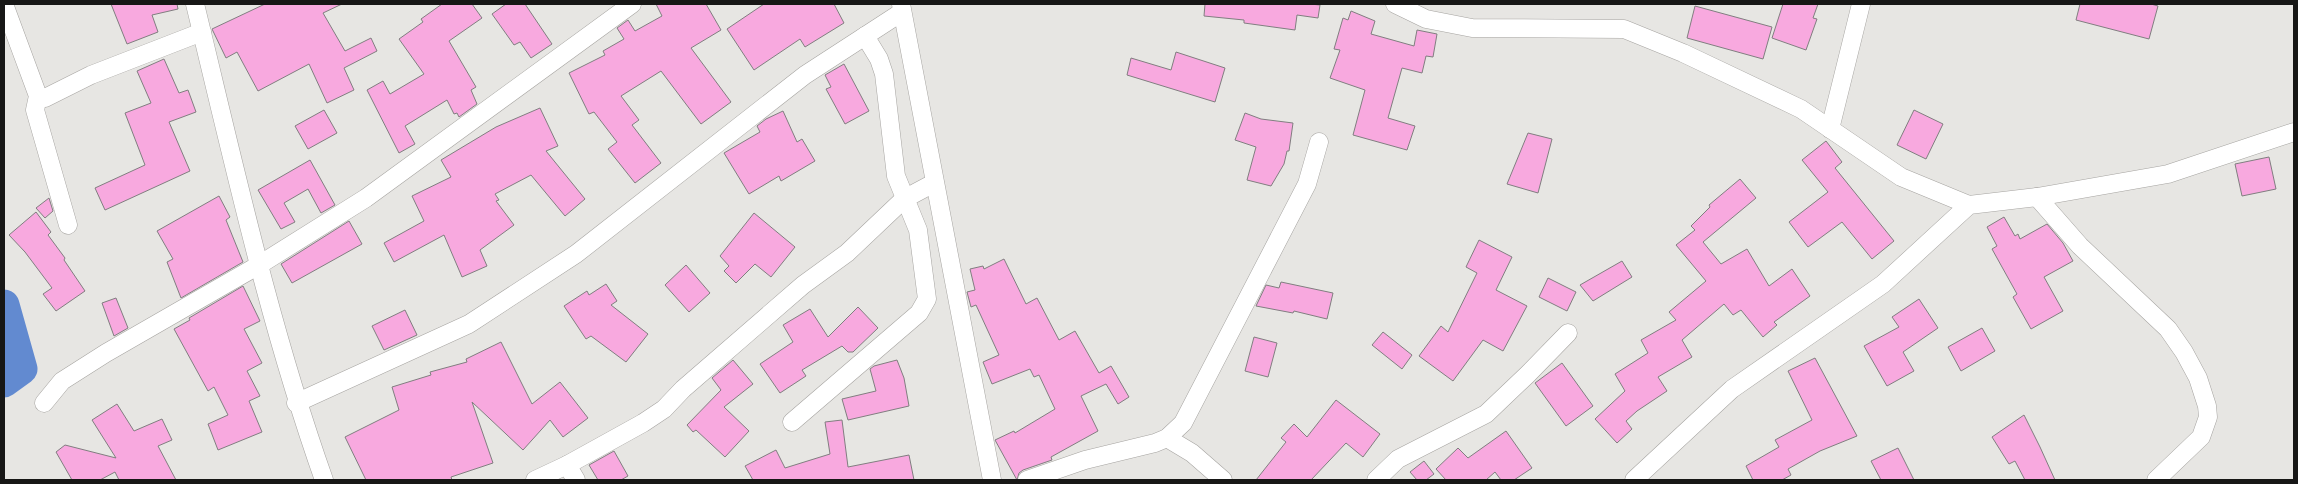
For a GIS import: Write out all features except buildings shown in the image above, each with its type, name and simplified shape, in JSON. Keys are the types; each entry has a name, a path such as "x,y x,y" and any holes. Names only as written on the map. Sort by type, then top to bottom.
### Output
{"street":[{"path":"4,4 38,96 35,110 68,225"},
{"path":"195,4 259,265 296,403 324,480"},
{"path":"44,403 62,381 106,352 259,265 366,198 632,4"},
{"path":"1395,4 1426,19 1472,28 1624,29 1683,53 1801,109 1901,177 1969,205 2037,198 2168,174 2294,132"},
{"path":"1830,129 1860,4"},
{"path":"296,403 469,324 576,254 805,76 866,36 901,8 992,480"},
{"path":"38,96 45,98 92,75 202,32"},
{"path":"792,422 919,313 927,299 918,230 896,176 884,74 879,58 866,36"},
{"path":"1027,480 1085,460 1156,443 1167,438 1183,423 1302,192 1319,142"},
{"path":"535,480 571,473 664,409 683,389 803,285 847,253 904,199 934,183"},
{"path":"2037,198 2080,246 2168,329 2184,352 2198,378 2207,406 2208,417 2201,438 2156,480"},
{"path":"1634,480 1732,389 1883,284 1969,205"},
{"path":"1376,480 1398,458 1486,414 1527,376 1568,333"},
{"path":"1167,438 1192,453 1223,480"}],"waterway":[{"path":"4,305 22,369 4,382"}]}
